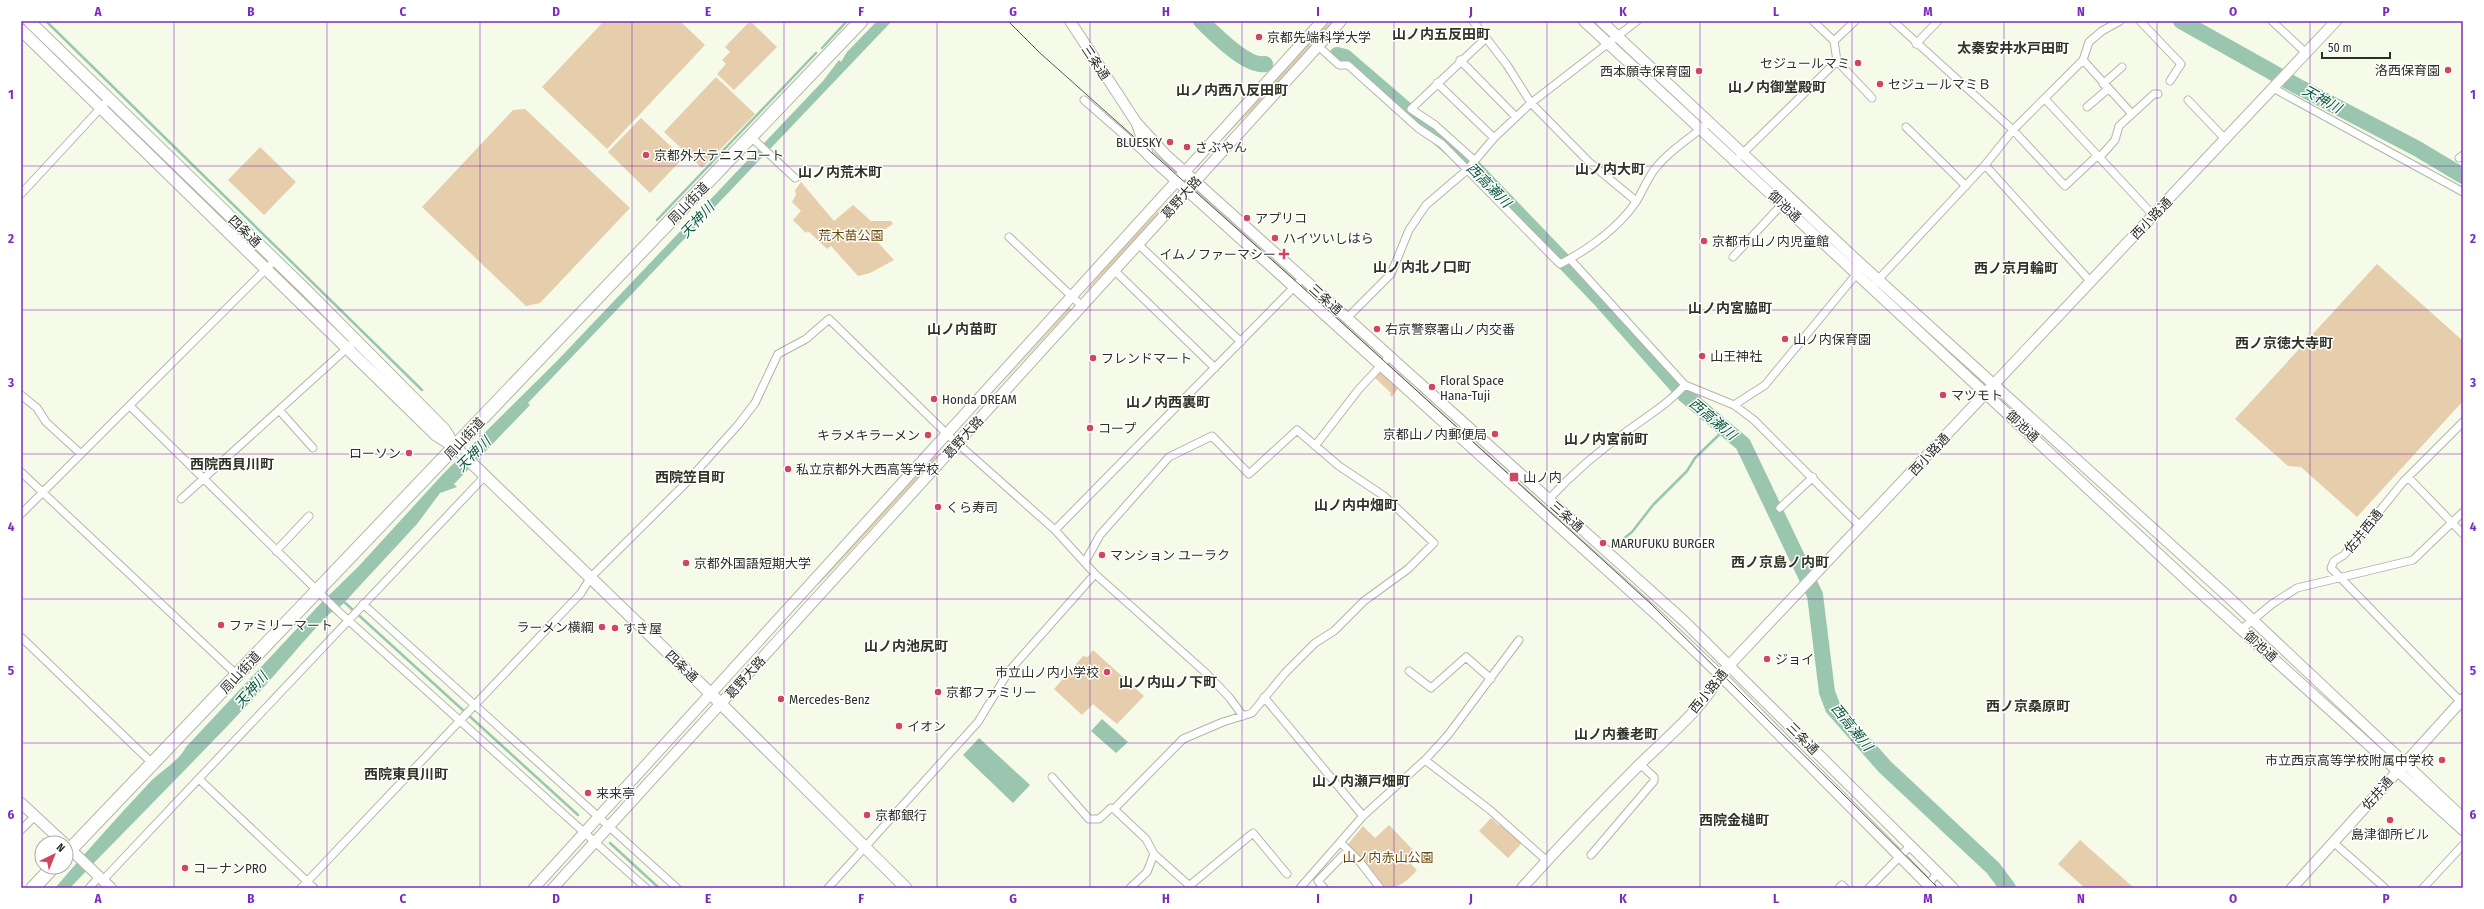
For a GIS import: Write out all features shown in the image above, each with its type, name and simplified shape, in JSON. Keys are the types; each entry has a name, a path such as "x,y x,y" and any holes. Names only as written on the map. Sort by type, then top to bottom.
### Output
{"highway":[{"name":"周山街道","path":"74,844 237,675 320,594 458,450 753,139 861,21"},
{"path":"33,888 45,875"}],"main road":[{"name":"四条通","path":"29,21 356,340 444,429 458,450"},
{"name":"四条通","path":"21,30 436,435 458,450 591,577 906,888"}],"street":[{"name":"三条通","path":"1070,21 1136,122 1184,171 1684,621 1953,888"},
{"name":"葛野大路","path":"534,888 1184,171 1322,21"},
{"name":"葛野大路","path":"553,888 1341,21"},
{"path":"1474,21 1507,65 1531,103 1589,162 1636,201"},
{"name":"御池通","path":"1584,21 1735,161 1786,200"},
{"name":"御池通","path":"1601,21 1743,153 1786,200 1860,270 1871,287 2242,629 2463,818"},
{"path":"1347,318 1391,274 1409,230 1426,205 1467,170 1494,138 1531,103 1637,21"},
{"path":"1813,21 1834,41 1837,61 1872,98"},
{"path":"1834,41 1855,21"},
{"path":"1893,21 1916,44 2013,130 2065,186 2116,140 2119,126 2154,94 2158,94"},
{"path":"1916,44 1938,21"},
{"path":"1871,287 1985,165 2013,130 2083,60 2089,42 2102,31 2120,21"},
{"path":"2140,21 2181,64 2170,81"},
{"path":"2272,21 2306,53"},
{"name":"西小路通","path":"1522,888 1640,764 1666,740 1710,691 1720,675 1810,582 1986,392 2226,140 2336,21"},
{"path":"1474,160 1440,128 1411,109 1460,60 1486,38"},
{"path":"1318,46 1339,65 1348,64 1418,128 1442,144 1560,264 1567,261 1620,222 1636,201 1654,170 1710,122"},
{"path":"1460,60 1516,117"},
{"path":"2083,60 2132,114"},
{"path":"1735,161 1837,61"},
{"path":"2087,107 2122,67"},
{"path":"1437,83 1494,138"},
{"path":"2276,85 2463,192"},
{"path":"2045,98 2153,215"},
{"path":"21,194 109,99"},
{"path":"1084,100 1148,155"},
{"path":"2188,100 2226,140"},
{"name":"三条通","path":"1136,122 1148,155 1382,365 1720,675 1928,887"},
{"path":"1906,127 1966,186"},
{"path":"753,139 795,178"},
{"path":"1985,165 2091,282"},
{"path":"1733,257 1786,200"},
{"path":"1009,238 1082,306"},
{"path":"1138,244 1241,342"},
{"path":"21,514 275,260"},
{"path":"1567,261 1683,388 1734,405 1763,427 1861,527"},
{"path":"1114,270 1215,368"},
{"path":"1734,405 1765,385 1860,270"},
{"name":"御池通","path":"1860,270 1879,278 2251,620 2401,766 2463,830"},
{"path":"1055,530 1241,342 1302,278"},
{"path":"301,888 581,593 591,577 684,485 738,425 755,403 778,354 806,339 829,319 947,434 1055,530 1095,574 1206,673 1229,697 1243,716"},
{"path":"181,499 356,340"},
{"path":"1315,446 1359,389 1389,357"},
{"path":"1548,500 1566,480 1683,388"},
{"path":"21,395 37,408 46,422 81,454"},
{"path":"980,397 991,407"},
{"path":"130,406 202,480 320,594 339,612 350,619 460,721 592,825 607,828 677,888"},
{"path":"279,410 313,448"},
{"name":"佐井西通","path":"2337,577 2331,568 2331,564 2344,555 2408,477 2463,422"},
{"path":"1052,777 1089,818 1099,819 1111,808 1114,808 1183,739 1223,722 1252,713 1264,697 1314,643 1334,631 1364,601 1408,569 1434,543 1384,496 1339,466 1297,430 1249,474 1212,436 1169,457 1100,535 1085,562"},
{"path":"21,472 237,675"},
{"path":"89,888 98,876 199,779 485,476"},
{"path":"1780,508 1813,477"},
{"path":"2408,477 2463,534"},
{"path":"2242,629 2251,620 2297,588 2337,577 2413,560 2463,512"},
{"path":"276,551 309,516"},
{"path":"828,888 978,722 1010,671 1095,574"},
{"path":"2337,577 2462,700"},
{"path":"362,606 475,705 592,825 596,840 646,888"},
{"path":"21,637 152,763"},
{"path":"1324,888 1318,881 1345,847 1363,816 1425,760 1458,724 1519,640"},
{"path":"1409,671 1431,688 1466,658 1491,679"},
{"path":"1264,697 1363,816"},
{"name":"佐井通","path":"2292,888 2462,700"},
{"path":"1425,760 1490,810 1547,861"},
{"path":"647,764 657,774"},
{"path":"1591,855 1654,781 1654,777 1640,764"},
{"path":"199,779 314,888"},
{"path":"21,803 54,835"},
{"path":"1114,808 1146,839 1154,854 1190,887 1253,833 1287,874"},
{"path":"21,830 34,816"},
{"path":"2333,842 2385,888"},
{"path":"2423,888 2463,845"},
{"path":"1869,888 1910,846"},
{"path":"1300,888 1345,847"},
{"path":"1345,847 1380,888"},
{"path":"74,854 111,888"},
{"path":"1130,888 1147,872 1154,854"},
{"path":"1928,887 1937,873"},
{"path":"1839,888 1842,885 1846,888"}],"green space":[{"path":"604,21 680,21 705,45 607,149 542,87"},
{"path":"750,21 777,47 734,90 717,74 726,64 722,60 730,52 725,47"},
{"path":"1329,21 1337,21 1268,96 1239,122 1200,163"},
{"path":"716,77 755,114 702,168 664,132"},
{"path":"525,109 630,208 540,303 526,306 422,207 513,110"},
{"name":"京都外大テニスコート","path":"641,118 683,158 650,193 608,152"},
{"path":"260,147 296,182 264,215 228,180"},
{"name":"荒木苗公園","path":"801,182 834,221 853,205 871,221 891,221 893,224 873,237 894,260 870,273 858,276 831,246 827,249 808,231 806,233 793,220 801,211 792,202 796,195 795,190"},
{"path":"1167,202 1169,204 1083,295 1115,255"},
{"path":"2377,264 2463,341 2463,401 2357,517 2301,467 2288,466 2235,419"},
{"path":"1070,307 1071,309 993,393"},
{"path":"1381,372 1398,388 1392,397 1390,395 1391,393 1375,378"},
{"path":"935,455 937,457 827,576 784,616"},
{"path":"1093,650 1144,696 1117,724 1093,704 1082,715 1054,689 1083,656 1088,657"},
{"path":"1491,818 1499,825 1501,823 1522,843 1508,858 1479,831"},
{"name":"山ノ内赤山公園","path":"1389,825 1414,851 1410,857 1410,863 1417,870 1403,883 1394,887 1383,888 1348,844 1363,826 1375,838"},
{"path":"2080,840 2134,888 2085,888 2058,864"}],"water":[{"path":"877,21 892,21 528,403 530,405 454,484 457,487 440,493 417,524 342,605 329,614 309,635 252,700 207,748 70,888 55,888 66,875 74,875 74,866 151,781 179,757 186,747 320,604 358,567 443,474 556,362 823,81 839,60 841,62 847,52"},
{"path":"1102,719 1128,742 1116,753 1091,731"},
{"path":"979,738 1030,785 1013,803 963,755"}],"waterway":[{"path":"46,21 422,390"},
{"path":"822,48 847,21"},
{"name":"西高瀬川","path":"1201,21 1222,41 1240,55 1257,64 1265,64"},
{"name":"天神川","path":"2181,21 2297,86 2416,148 2463,176"},
{"path":"657,220 816,53"},
{"name":"西高瀬川","path":"1337,55 1345,57 1475,169 1599,298 1685,395 1743,444 1815,595 1827,692 1833,708 1885,767 1993,868 2008,888"},
{"path":"1613,547 1632,532 1653,505 1687,471 1695,458 1726,428"},
{"path":"342,600 578,815"},
{"path":"610,843 659,888"}],"tram line":[{"path":"1008,21 1040,53 1338,319 1651,604 1938,888"}],"place":[{"name":"京都先端科学大学","path":"1259,37"},
{"name":"セジュールマミ","path":"1858,63"},
{"name":"洛西保育園","path":"2448,70"},
{"name":"西本願寺保育園","path":"1699,71"},
{"name":"セジュールマミＢ","path":"1880,84"},
{"name":"BLUESKY","path":"1170,142"},
{"name":"さぶやん","path":"1187,147"},
{"name":"京都外大テニスコート","path":"646,155"},
{"name":"アプリコ","path":"1247,218"},
{"name":"ハイツいしはら","path":"1275,238"},
{"name":"京都市山ノ内児童館","path":"1704,241"},
{"name":"イムノファーマシー","path":"1284,254"},
{"name":"右京警察署山ノ内交番","path":"1377,329"},
{"name":"山ノ内保育園","path":"1785,339"},
{"name":"山王神社","path":"1702,356"},
{"name":"フレンドマート","path":"1093,358"},
{"name":"Floral Space Hana-Tuji","path":"1432,387"},
{"name":"マツモト","path":"1943,395"},
{"name":"Honda DREAM","path":"934,399"},
{"name":"コープ","path":"1090,428"},
{"name":"京都山ノ内郵便局","path":"1495,434"},
{"name":"キラメキラーメン","path":"928,435"},
{"name":"ローソン","path":"409,453"},
{"name":"私立京都外大西高等学校","path":"788,469"},
{"name":"山ノ内","path":"1514,477"},
{"name":"くら寿司","path":"938,507"},
{"name":"MARUFUKU BURGER","path":"1603,543"},
{"name":"マンション ユーラク","path":"1102,555"},
{"name":"京都外国語短期大学","path":"686,563"},
{"name":"ファミリーマート","path":"221,625"},
{"name":"ラーメン横綱","path":"602,627"},
{"name":"すき屋","path":"615,628"},
{"name":"ジョイ","path":"1767,659"},
{"name":"市立山ノ内小学校","path":"1107,672"},
{"name":"京都ファミリー","path":"938,692"},
{"name":"Mercedes-Benz","path":"781,699"},
{"name":"イオン","path":"899,726"},
{"name":"市立西京高等学校附属中学校","path":"2442,760"},
{"name":"来来亭","path":"588,793"},
{"name":"京都銀行","path":"867,815"},
{"name":"島津御所ビル","path":"2390,820"},
{"name":"コーナンPRO","path":"185,868"}],"district":[{"name":"山ノ内五反田町","path":"1441,34"},
{"name":"太秦安井水戸田町","path":"2013,48"},
{"name":"山ノ内御堂殿町","path":"1777,87"},
{"name":"山ノ内西八反田町","path":"1232,90"},
{"name":"山ノ内大町","path":"1610,169"},
{"name":"山ノ内荒木町","path":"840,172"},
{"name":"山ノ内北ノ口町","path":"1422,267"},
{"name":"西ノ京月輪町","path":"2016,268"},
{"name":"山ノ内宮脇町","path":"1730,308"},
{"name":"山ノ内苗町","path":"962,329"},
{"name":"西ノ京徳大寺町","path":"2284,343"},
{"name":"山ノ内西裏町","path":"1168,402"},
{"name":"山ノ内宮前町","path":"1606,439"},
{"name":"西院西貝川町","path":"232,464"},
{"name":"西院笠目町","path":"690,477"},
{"name":"山ノ内中畑町","path":"1356,505"},
{"name":"西ノ京島ノ内町","path":"1780,562"},
{"name":"山ノ内池尻町","path":"906,646"},
{"name":"山ノ内山ノ下町","path":"1168,682"},
{"name":"西ノ京桑原町","path":"2028,706"},
{"name":"山ノ内養老町","path":"1616,734"},
{"name":"西院東貝川町","path":"406,774"},
{"name":"山ノ内瀬戸畑町","path":"1361,781"},
{"name":"西院金槌町","path":"1734,820"}]}
